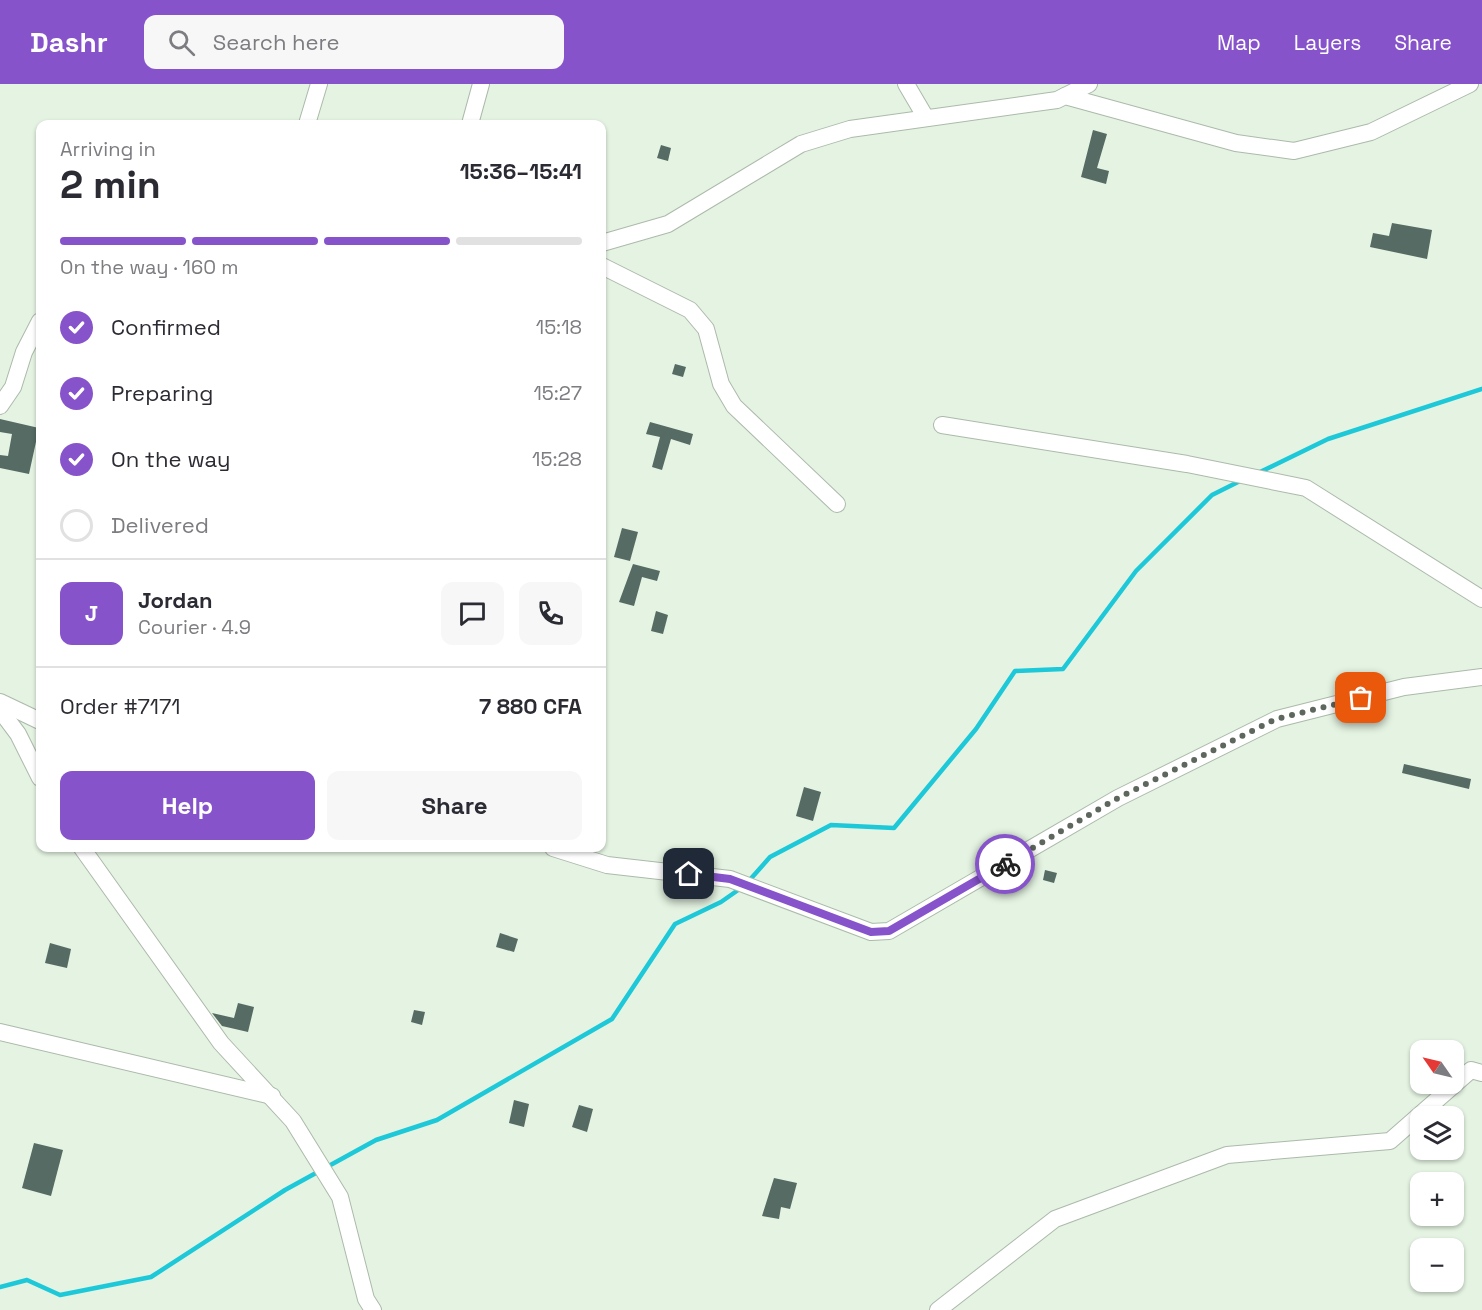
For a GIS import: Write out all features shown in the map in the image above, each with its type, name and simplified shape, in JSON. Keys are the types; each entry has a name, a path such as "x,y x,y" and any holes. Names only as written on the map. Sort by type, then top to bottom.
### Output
{"street":[{"path":"309,120 319,84"},
{"path":"471,120 481,84"},
{"path":"906,84 926,118"},
{"path":"606,242 668,224 801,144 850,129 1057,100 1089,84"},
{"path":"1065,96 1236,142 1294,151 1371,132 1470,84"},
{"path":"606,268 690,310 706,329 721,384 734,406 837,504"},
{"path":"0,406 13,387 24,352 36,329"},
{"path":"942,425 1187,464 1306,488 1482,599"},
{"path":"566,852 607,865 730,879 871,932 889,931 1118,798 1276,719 1404,687 1482,677"},
{"path":"0,702 36,720"},
{"path":"0,710 22,742 36,770"},
{"path":"84,852 221,1043 273,1096 293,1121 340,1197 366,1299 373,1310"},
{"path":"0,1032 273,1096"},
{"path":"938,1310 1055,1219 1227,1155 1390,1141 1471,1070 1482,1073"}],"building":[{"path":"1093,130 1107,134 1097,168 1109,171 1106,184 1081,177"},
{"path":"661,145 671,148 668,161 657,158"},
{"path":"1392,223 1432,230 1427,259 1370,247 1373,233 1389,236"},
{"path":"675,364 686,367 683,377 672,374"},
{"path":"0,419 36,427 36,442 29,474 0,468 0,455 8,456 12,434 0,432"},
{"path":"650,422 693,434 690,445 671,439 662,470 652,467 660,437 646,434"},
{"path":"622,528 638,532 630,561 614,557"},
{"path":"633,564 660,571 657,581 642,577 634,606 619,602"},
{"path":"656,611 668,615 663,634 651,631"},
{"path":"1404,764 1471,779 1469,789 1402,773"},
{"path":"804,787 821,792 813,821 796,816"},
{"path":"1045,870 1057,873 1054,883 1043,880"},
{"path":"500,933 518,939 514,952 496,947"},
{"path":"50,943 71,949 67,968 45,963"},
{"path":"238,1003 254,1007 248,1032 222,1026 212,1013 234,1018"},
{"path":"414,1010 425,1012 422,1025 411,1022"},
{"path":"514,1100 529,1104 524,1127 509,1123"},
{"path":"579,1105 593,1109 587,1132 572,1127"},
{"path":"34,1143 63,1150 51,1196 22,1188"},
{"path":"774,1178 797,1183 790,1209 781,1207 779,1219 762,1216"}],"waterway":[{"path":"1258,473 1328,439 1482,389"},
{"path":"747,883 770,857 831,825 894,828 976,729 1015,671 1063,669 1136,571 1212,495 1242,480"},
{"path":"0,1287 27,1280 60,1295 151,1277 285,1190 376,1140 437,1120 612,1019 675,924 721,902 741,888"}],"way so far":[{"path":"1005,864 1118,798 1276,719 1361,698"}],"route":[{"path":"689,874 730,879 871,932 889,931 1005,864"}]}
